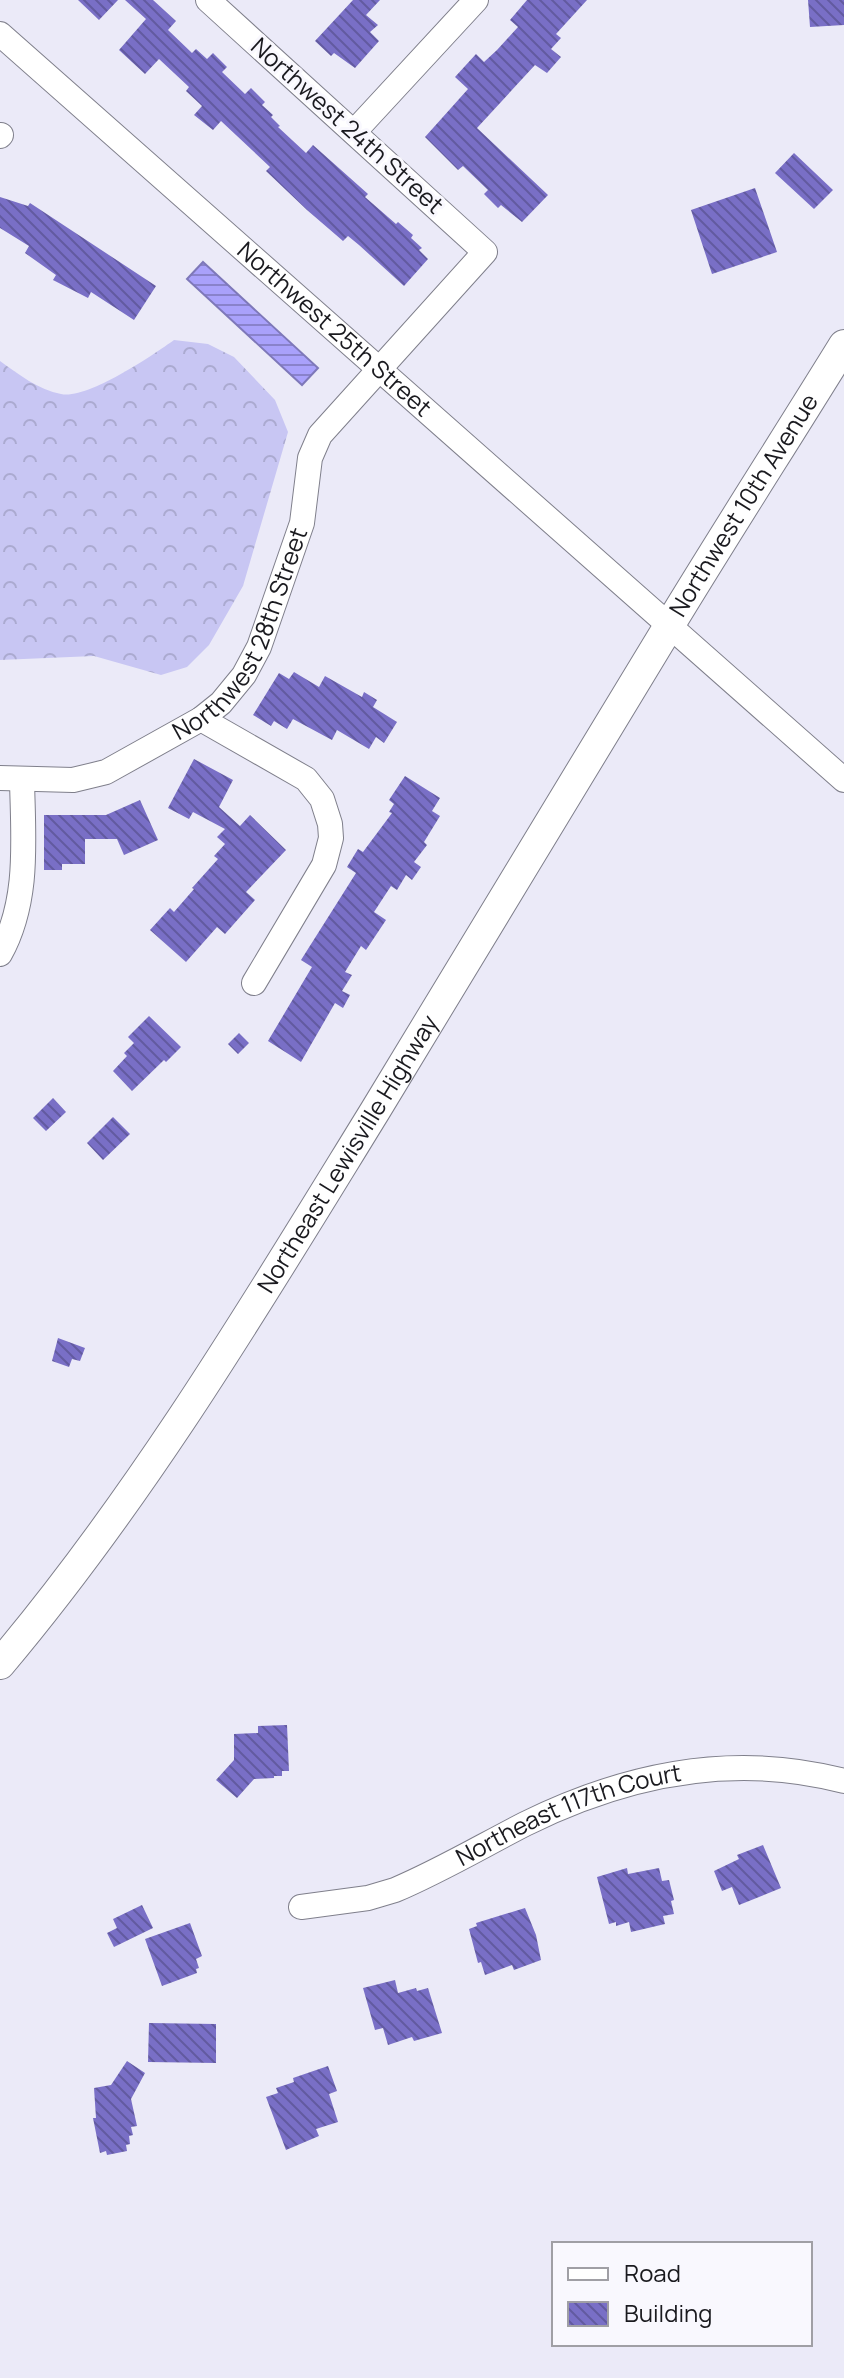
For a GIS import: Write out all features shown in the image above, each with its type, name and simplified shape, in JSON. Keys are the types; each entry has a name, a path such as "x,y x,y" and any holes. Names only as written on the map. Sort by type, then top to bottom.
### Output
{"main road":[{"name":"Northwest 10th Avenue","path":"669,624 844,345"},
{"name":"Northeast Lewisville Highway","path":"0,1664 117,1516 177,1428 467,962 669,624"}],"street":[{"name":"Northwest 24th Street","path":"208,0 485,252"},
{"path":"354,132 476,0"},
{"name":"Northwest 25th Street","path":"0,34 844,780"},
{"name":"Northwest 28th Street","path":"11,779 73,780 106,772 201,719 235,688 259,647 302,523 313,448 329,424 485,252"},
{"path":"201,719 306,779 322,799 327,811 331,838 324,865 254,983"},
{"path":"0,954 10,934 21,897 11,779"},
{"name":"Northeast 117th Court","path":"301,1907 368,1898 395,1890 553,1811 636,1780 687,1770 752,1768 812,1774 844,1781"}],"green space":[{"path":"174,340 208,344 234,357 275,400 288,432 243,586 209,645 187,667 161,675 94,656 0,660 0,361 45,389 72,394 103,384"}],"shaded area":[{"path":"203,262 318,368 302,385 187,279"}],"building":[{"path":"78,0 118,0 99,20"},
{"path":"125,0 153,0 176,21 168,30 192,53 196,49 207,59 213,53 227,67 222,72 245,94 251,88 265,102 262,105 273,115 271,117 278,127 306,153 313,145 368,194 365,197 413,235 411,238 428,259 404,286 348,236 343,241 307,210 266,171 270,167 221,121 213,130 194,115 202,106 186,91 189,87 159,59 145,74 119,50 146,19"},
{"path":"353,0 380,0 366,15 378,25 370,32 379,41 355,68 334,53 331,56 315,41"},
{"path":"527,0 587,0 556,34 561,38 551,49 561,57 547,73 535,65 477,128 548,195 522,222 501,205 498,208 484,194 488,190 463,166 458,170 425,137 468,89 455,77 476,54 484,62 497,50 518,27 510,20"},
{"path":"808,0 844,0 844,25 810,27"},
{"path":"794,153 833,190 814,209 775,173"},
{"path":"755,188 777,252 712,274 691,210"},
{"path":"0,197 28,206 30,203 156,286 134,320 91,292 88,298 53,280 56,275 25,253 29,246 0,228"},
{"path":"294,672 319,687 325,676 362,697 364,692 377,700 373,707 397,722 384,743 376,737 369,749 337,730 332,740 293,719 287,729 274,721 271,726 253,715 279,673 289,679"},
{"path":"194,759 233,780 219,807 240,826 250,815 286,850 246,892 255,900 225,934 217,927 186,962 150,930 170,908 174,912 218,859 214,856 225,844 217,837 225,829 193,812 189,819 168,808"},
{"path":"405,776 440,798 432,811 440,816 424,842 427,845 414,862 421,867 412,880 406,875 397,890 391,886 374,912 386,920 366,950 361,946 345,972 352,975 342,991 350,995 343,1008 335,1003 301,1062 268,1041 312,967 301,960 356,873 347,867 358,849 363,852 392,813 389,812 394,804 389,800"},
{"path":"140,800 158,840 124,855 117,839 85,839 85,864 62,864 62,870 44,870 44,815 106,815"},
{"path":"149,1016 181,1047 132,1091 113,1071 134,1043 128,1037"},
{"path":"239,1033 249,1043 238,1054 228,1044"},
{"path":"53,1098 66,1112 46,1131 33,1118"},
{"path":"113,1117 130,1134 103,1160 87,1143"},
{"path":"58,1338 85,1348 80,1361 72,1359 69,1367 52,1361"},
{"path":"287,1725 289,1771 282,1771 282,1776 274,1778 254,1779 237,1798 216,1780 234,1760 234,1734 258,1733 258,1726"},
{"path":"763,1845 781,1888 739,1905 732,1887 722,1891 714,1871 739,1859 737,1855"},
{"path":"627,1868 628,1874 659,1868 662,1881 669,1880 674,1914 663,1916 665,1924 631,1932 629,1922 616,1926 616,1922 609,1924 597,1877"},
{"path":"142,1905 153,1928 114,1947 107,1933 117,1928 113,1919"},
{"path":"525,1908 536,1935 541,1960 514,1970 512,1965 485,1975 481,1962 478,1963 469,1929 477,1926 476,1923"},
{"path":"190,1923 202,1956 196,1959 197,1973 162,1986 145,1939"},
{"path":"395,1980 398,1993 428,1988 442,2033 414,2041 412,2037 388,2045 383,2028 375,2030 363,1988"},
{"path":"149,2023 216,2024 216,2063 148,2062"},
{"path":"127,2061 145,2073 131,2099 137,2126 131,2127 133,2135 129,2136 127,2151 107,2155 106,2151 100,2153 93,2118 96,2118 94,2088 111,2085"},
{"path":"328,2066 337,2091 329,2094 338,2122 316,2129 319,2136 286,2150 266,2097 278,2093 276,2088 294,2082 293,2078"}]}
